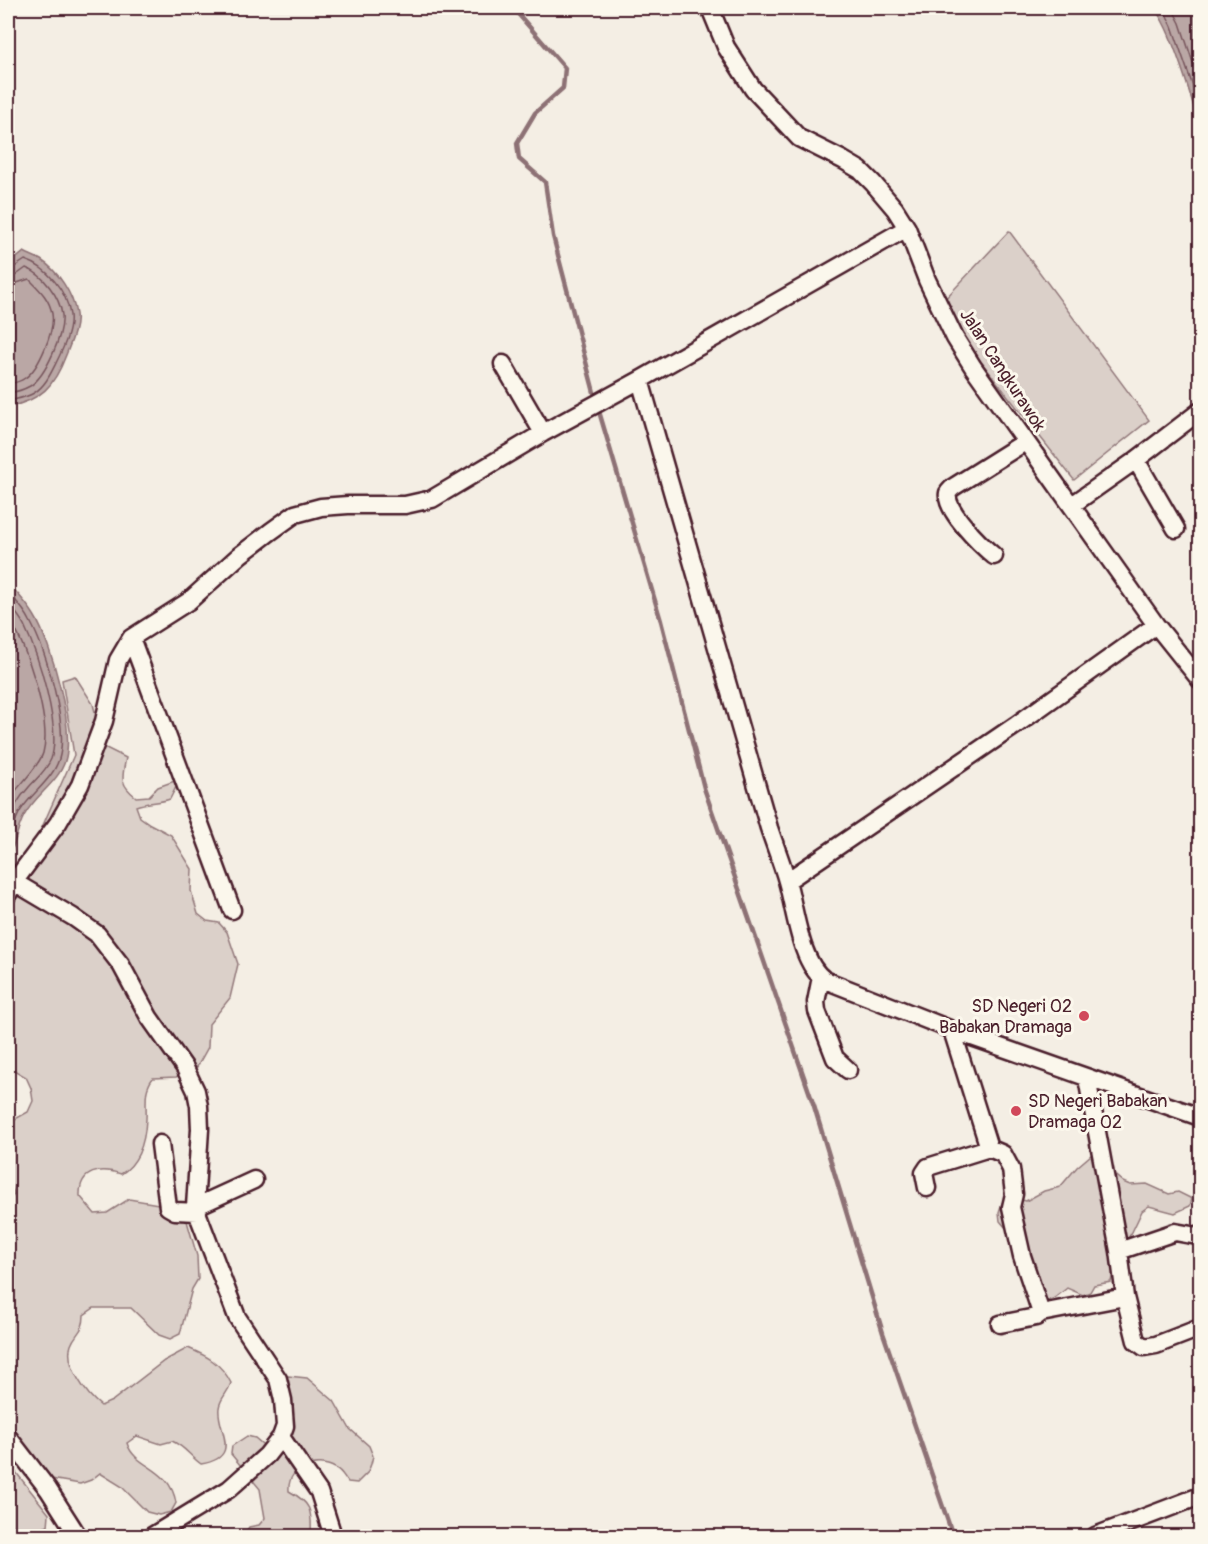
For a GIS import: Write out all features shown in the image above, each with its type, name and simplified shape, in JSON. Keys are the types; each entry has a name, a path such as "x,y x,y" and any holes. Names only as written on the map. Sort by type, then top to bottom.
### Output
{"street":[{"name":"Jalan Cangkurawok","path":"710,8 726,47 753,89 799,138 860,170 883,194 907,228 927,280 955,338 996,403 1072,505 1156,625 1200,681"},
{"path":"152,1536 229,1490 267,1455 281,1437 285,1425 278,1379 237,1317 197,1209 199,1107 196,1091 185,1068 149,1017 121,965 97,934 73,917 11,888 58,823 80,785 104,722 118,660 131,638 189,602 240,555 295,514 321,507 405,505 432,499 543,433 907,228"},
{"path":"503,364 543,433"},
{"path":"640,380 769,828 812,967 821,977 952,1030 1200,1117"},
{"path":"1072,505 1200,411"},
{"path":"994,556 973,538 961,523 948,496 949,491 1025,442"},
{"path":"1136,460 1176,529"},
{"path":"787,881 1016,725 1156,625"},
{"path":"131,638 232,910"},
{"path":"821,977 816,1002 817,1011 835,1058 848,1070"},
{"path":"952,1030 989,1148"},
{"path":"1087,1078 1119,1251 1125,1298 1136,1341 1144,1347 1156,1345 1200,1328"},
{"path":"160,1144 168,1207 175,1211 197,1209 254,1180"},
{"path":"927,1188 924,1173 928,1167 989,1148 1003,1154 1011,1169 1014,1194 1011,1208 1022,1256 1041,1313"},
{"path":"1119,1251 1175,1232 1197,1236 1200,1234"},
{"path":"1000,1324 1035,1317 1041,1313 1125,1298"},
{"path":"8,1437 48,1489 78,1536"},
{"path":"281,1437 319,1492 333,1536"},
{"path":"1095,1536 1200,1497"}],"shaded area":[{"path":"1009,231 1149,420 1074,480 971,349 943,301"},
{"path":"75,676 93,704 104,747 126,758 123,770 124,784 136,797 149,796 158,787 180,779 170,799 136,806 140,817 171,835 192,869 191,891 198,914 207,921 219,923 227,932 238,964 230,998 209,1024 208,1047 197,1067 176,1077 153,1078 150,1083 147,1092 144,1135 137,1158 121,1174 99,1171 87,1176 81,1187 80,1196 95,1214 107,1213 129,1199 176,1207 195,1207 187,1221 197,1256 198,1279 192,1289 180,1334 170,1339 159,1335 131,1308 94,1308 84,1315 83,1325 71,1345 70,1353 78,1379 89,1395 101,1406 112,1401 164,1361 188,1348 213,1361 223,1370 231,1383 219,1408 225,1449 222,1455 214,1460 201,1464 172,1441 161,1444 137,1436 127,1443 131,1452 160,1475 172,1491 176,1503 171,1512 159,1515 147,1512 121,1486 100,1473 80,1484 45,1478 8,1444 8,1204 14,1194 8,1176 8,1129 17,1118 28,1112 33,1101 26,1077 14,1070 8,1072 8,921 13,909 8,880 10,873 40,846 40,832 74,755 62,680"},
{"path":"1091,1155 1123,1182 1130,1185 1147,1184 1169,1194 1178,1192 1192,1199 1190,1206 1175,1213 1149,1206 1142,1211 1116,1257 1111,1282 1094,1285 1090,1292 1083,1295 1067,1288 1050,1300 1039,1301 1012,1235 1000,1221 999,1212 1002,1203 1008,1197 1026,1201 1044,1191 1060,1187"},
{"path":"288,1376 307,1378 334,1401 350,1429 369,1446 373,1456 371,1464 368,1472 357,1483 348,1482 337,1469 320,1464 305,1466 293,1475 289,1491 302,1499 309,1508 311,1534 309,1536 243,1536 249,1527 259,1525 265,1518 260,1489 231,1454 232,1446 247,1436 255,1438 268,1449 284,1425 273,1399 277,1389"},
{"path":"8,1467 15,1471 49,1514 48,1526 38,1530 33,1536 8,1536"}],"water":[{"path":"1153,8 1200,8 1200,132 1174,47 1160,16"},
{"path":"24,252 41,260 59,277 72,299 76,324 57,376 51,384 38,396 8,407 8,265"},
{"path":"8,583 31,611 48,646 64,708 67,747 62,769 24,816 8,859"}],"waterway":[{"path":"513,8 565,68 563,88 535,113 517,143 519,159 545,182 553,236 596,400"},
{"path":"598,408 661,621 704,788 814,1106 883,1333 953,1536"}],"place":[{"name":"SD Negeri 02 Babakan Dramaga","path":"1084,1016"},
{"name":"SD Negeri Babakan Dramaga 02","path":"1016,1111"}]}
